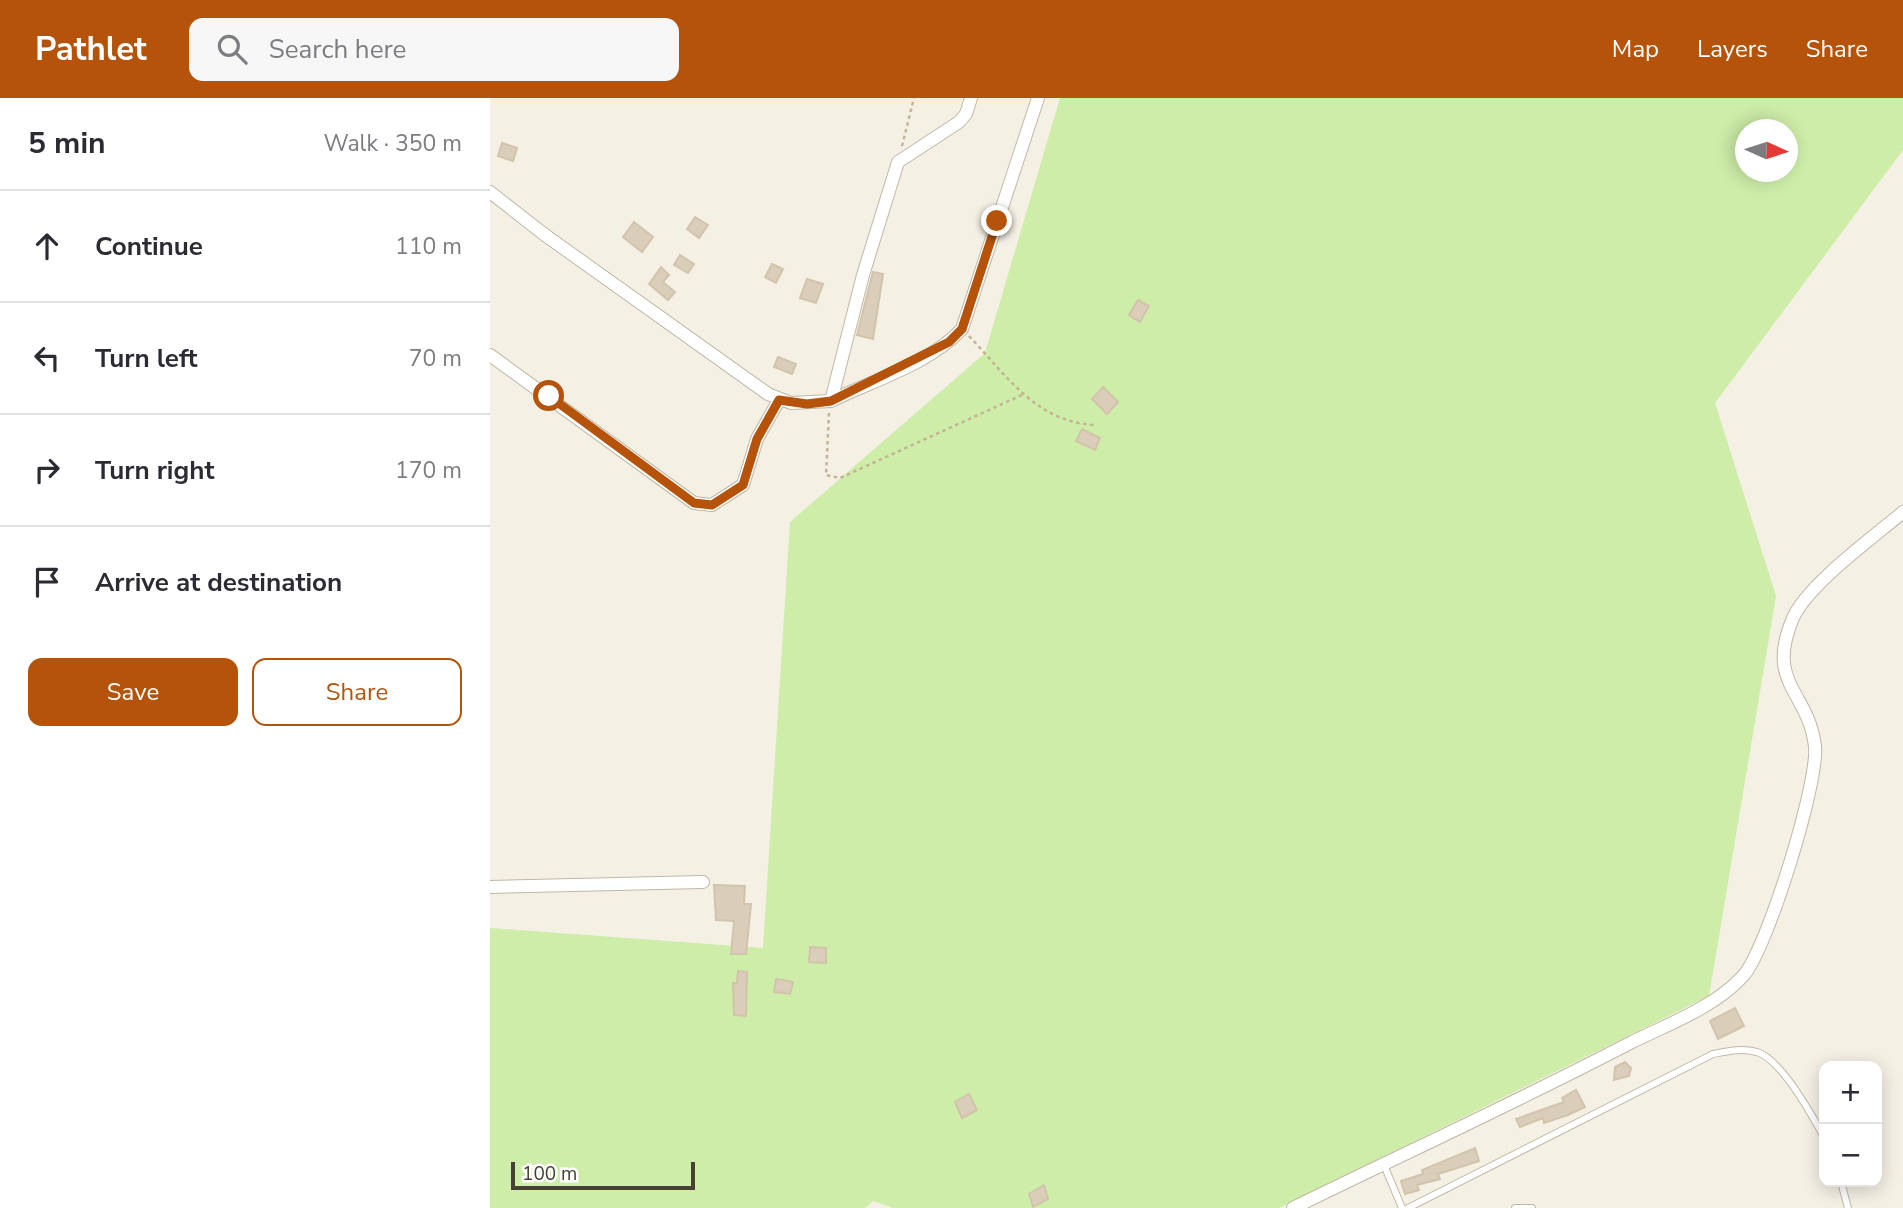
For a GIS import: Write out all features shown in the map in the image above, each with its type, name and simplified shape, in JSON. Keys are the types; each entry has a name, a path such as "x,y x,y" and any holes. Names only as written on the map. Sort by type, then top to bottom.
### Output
{"street":[{"path":"831,401 863,275 898,162 959,122 966,114 971,98"},
{"path":"490,192 741,377 779,400 807,404 831,401 931,354 962,329 1038,98"},
{"path":"490,355 694,503 712,505 743,485 757,439 779,400"},
{"path":"1293,1208 1600,1059 1723,995 1745,974 1758,954 1768,929 1809,800 1816,762 1810,724 1784,675 1781,654 1794,615 1805,599 1903,512"},
{"path":"490,887 703,882"}],"lane":[{"path":"1408,1208 1713,1054 1740,1049 1760,1053 1776,1066 1819,1128"},
{"path":"1383,1163 1402,1208"},
{"path":"1842,1187 1848,1208"},
{"path":"1515,1208 1532,1208"}],"path":[{"path":"898,162 914,98"},
{"path":"962,329 1024,394 1050,416 1074,424 1095,425"},
{"path":"831,401 824,454 826,475 840,478 1024,394"}],"green space":[{"path":"1060,98 1903,98 1903,150 1715,403 1776,596 1709,996 1279,1208 893,1208 873,1201 865,1208 490,1208 490,928 763,948 790,522 985,353"}],"building":[{"path":"502,143 517,148 513,161 498,156"},
{"path":"695,217 708,225 699,238 687,229"},
{"path":"634,222 653,237 642,252 623,237"},
{"path":"680,255 694,264 688,273 674,265"},
{"path":"772,264 783,269 776,283 765,277"},
{"path":"661,267 669,275 663,282 675,292 668,300 649,284"},
{"path":"873,272 883,274 873,339 857,335"},
{"path":"807,279 823,284 816,303 800,298"},
{"path":"1138,300 1149,306 1140,322 1129,315"},
{"path":"778,357 796,364 792,374 774,367"},
{"path":"1103,387 1118,402 1107,414 1092,399"},
{"path":"1082,429 1100,438 1095,450 1076,441"},
{"path":"714,885 745,886 744,904 751,904 746,954 731,954 734,921 716,920"},
{"path":"810,947 826,948 826,963 809,962"},
{"path":"738,971 747,972 746,1016 734,1015 733,983 737,983"},
{"path":"776,979 793,982 790,994 774,992"},
{"path":"1735,1008 1744,1026 1718,1039 1710,1021"},
{"path":"1625,1062 1631,1068 1629,1076 1614,1080 1615,1067"},
{"path":"1576,1090 1585,1107 1544,1123 1543,1118 1520,1127 1516,1119 1564,1102 1562,1098"},
{"path":"969,1094 977,1110 962,1118 955,1102"},
{"path":"1475,1148 1479,1161 1438,1174 1440,1179 1417,1185 1419,1190 1405,1194 1401,1181 1423,1174 1422,1170"},
{"path":"1044,1185 1048,1199 1033,1207 1029,1194"}],"route":[{"path":"549,396 694,503 712,505 743,485 750,470 757,439 779,400 807,404 831,401 931,354 949,342 962,329 997,221"}]}
